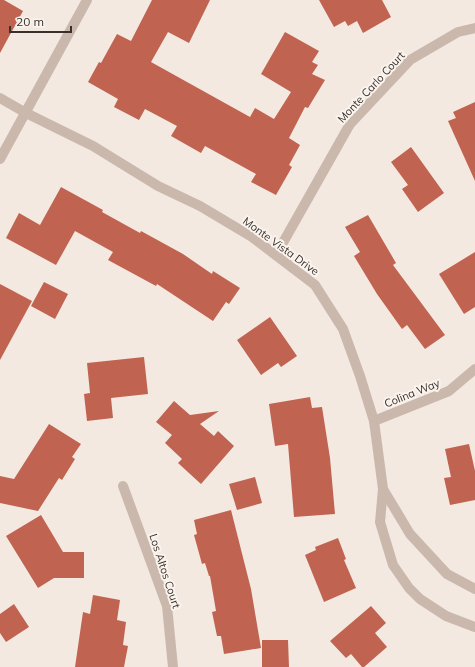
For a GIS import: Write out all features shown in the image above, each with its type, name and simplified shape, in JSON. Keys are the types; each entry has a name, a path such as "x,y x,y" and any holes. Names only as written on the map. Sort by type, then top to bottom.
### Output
{"street":[{"path":"0,159 87,0"},
{"name":"Monte Carlo Court","path":"276,255 350,124 410,60 458,32 475,28"},
{"name":"Monte Vista Drive","path":"0,98 26,113 93,146 158,186 200,206 252,237 315,285 343,329 374,421 383,489 380,522 393,565 409,588 420,599 446,616 475,627"},
{"name":"Colina Way","path":"374,421 449,391 475,369"},
{"name":"Los Altos Court","path":"123,486 167,606 173,667"},
{"name":"Monte Vista Drive","path":"383,489 410,534 446,574 475,589"}],"building":[{"path":"0,0 4,0 23,11 0,53"},
{"path":"152,0 210,0 189,43 168,32 151,62 250,117 255,108 274,119 291,92 261,74 285,32 319,51 312,62 318,65 312,74 325,80 308,108 305,107 289,138 300,145 289,165 292,167 276,195 251,182 256,174 205,146 201,153 171,136 177,126 145,109 139,120 114,107 118,99 88,82 99,62 101,63 117,34 131,41"},
{"path":"319,0 382,0 391,17 363,33 357,21 348,26 345,21 334,27"},
{"path":"475,102 475,181 448,121 456,118 453,112"},
{"path":"411,147 444,193 418,212 402,189 408,185 391,162"},
{"path":"61,187 103,210 102,212 183,254 212,274 213,271 240,288 229,304 226,302 213,321 157,284 156,286 108,260 113,252 75,231 56,265 6,238 19,213 40,225"},
{"path":"368,215 396,263 393,265 445,335 425,349 407,325 402,329 377,294 354,256 360,252 345,227"},
{"path":"475,252 475,307 464,314 439,274"},
{"path":"44,282 68,294 55,319 31,306"},
{"path":"0,284 32,301 0,360"},
{"path":"270,317 297,356 281,367 278,363 261,375 237,340"},
{"path":"144,357 148,394 111,398 113,418 87,421 84,394 90,393 87,363"},
{"path":"310,397 312,408 322,407 330,458 335,514 294,517 288,444 275,446 269,404"},
{"path":"174,401 190,415 219,411 200,424 214,436 218,431 234,446 201,484 178,463 182,459 165,443 172,435 156,422"},
{"path":"49,424 81,444 72,457 75,459 62,480 59,478 38,511 0,503 0,476 14,479"},
{"path":"469,444 475,471 475,500 450,505 444,478 451,477 445,449"},
{"path":"255,477 262,503 237,510 229,484"},
{"path":"231,510 251,589 261,648 224,654 221,636 217,636 212,612 216,611 210,576 205,563 202,564 194,535 197,534 194,520"},
{"path":"41,515 63,552 84,552 84,578 54,578 38,588 6,536"},
{"path":"338,538 346,559 344,560 356,588 324,602 305,555 316,550 315,547"},
{"path":"93,595 120,600 117,620 126,622 123,645 128,646 124,667 75,667 83,612 90,614"},
{"path":"14,604 29,627 6,642 0,633 0,614"},
{"path":"371,606 386,623 375,633 387,647 364,667 362,667 351,654 346,658 330,641"},
{"path":"262,640 288,640 289,667 262,667"}]}
